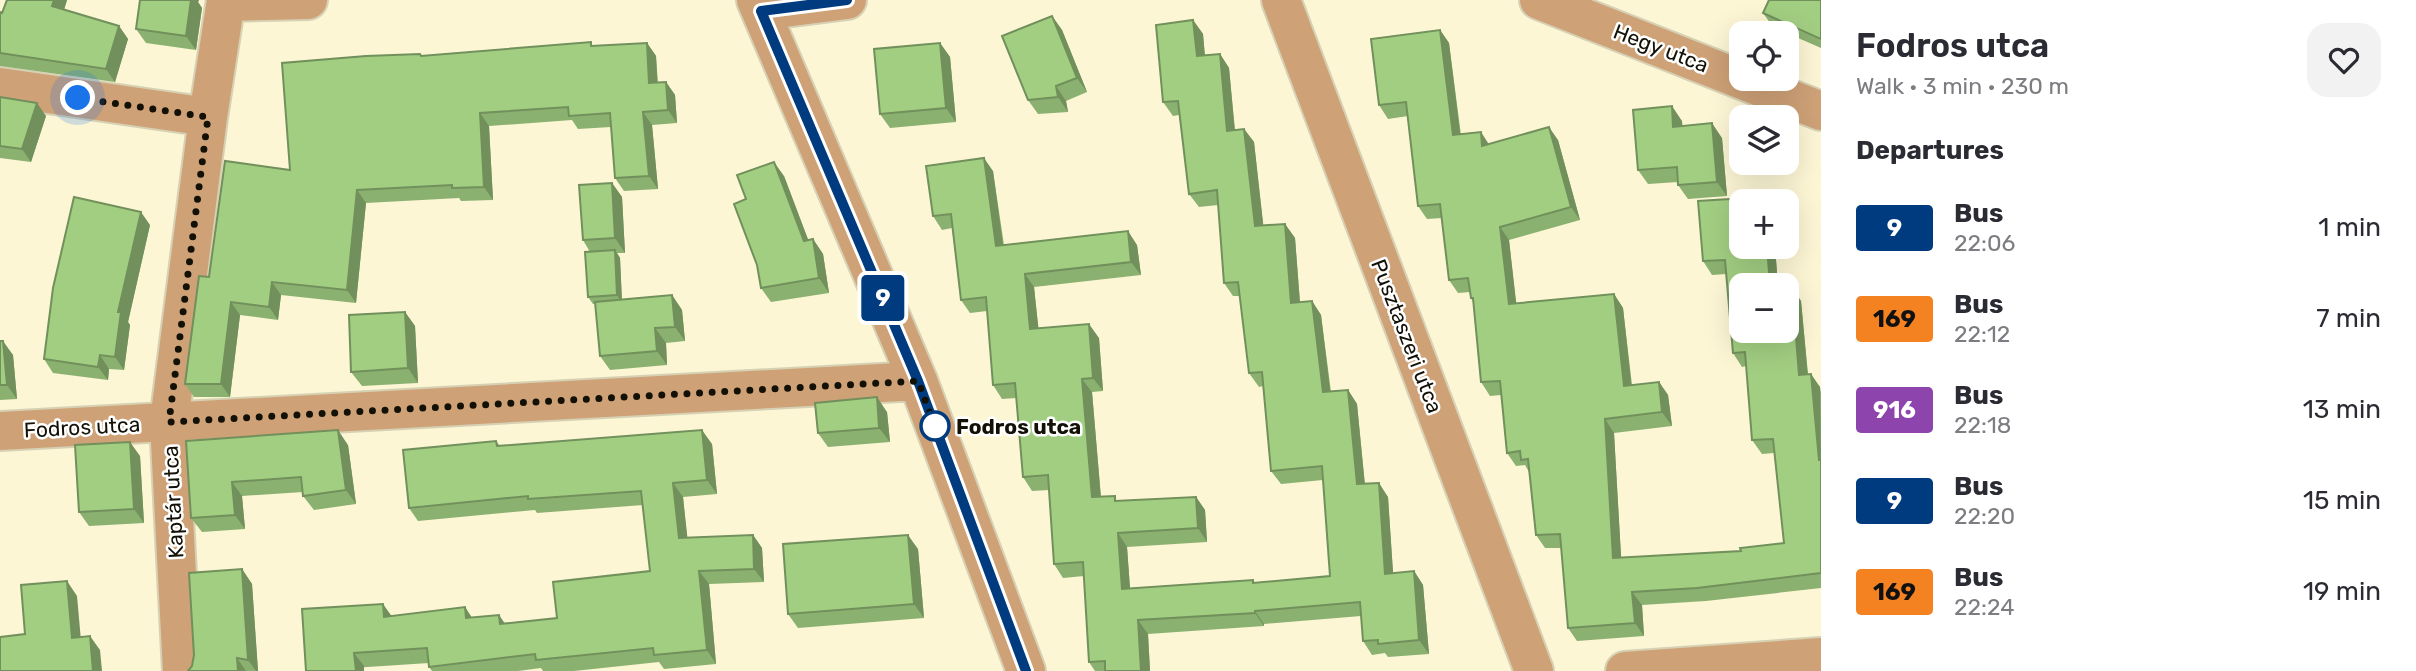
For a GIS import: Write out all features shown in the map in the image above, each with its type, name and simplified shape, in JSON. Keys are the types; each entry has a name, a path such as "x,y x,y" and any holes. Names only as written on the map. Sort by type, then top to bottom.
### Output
{"street":[{"path":"226,1 308,0"},
{"path":"846,0 759,6 918,381 1026,671"},
{"name":"Pusztaszeri utca","path":"1281,0 1534,671"},
{"name":"Hegy utca","path":"1539,0 1817,120"},
{"name":"Kaptár utca","path":"182,671 169,422 208,117 226,1"},
{"path":"0,87 208,117"},
{"name":"Fodros utca","path":"0,431 918,381"},
{"path":"1625,671 1821,657"}],"building":[{"path":"7,0 54,0 52,6 119,26 106,69 0,53 0,12 2,13"},
{"path":"140,0 191,0 186,36 136,29"},
{"path":"1769,0 1821,0 1821,39 1799,29 1799,21 1781,21 1763,13"},
{"path":"1052,16 1077,78 1056,86 1058,97 1028,100 1002,36"},
{"path":"1193,20 1197,56 1220,54 1227,131 1244,129 1255,226 1285,224 1291,303 1312,301 1323,392 1348,390 1357,484 1379,483 1385,574 1414,571 1419,640 1378,644 1378,640 1363,641 1360,602 1255,613 1138,620 1141,671 1105,671 1105,661 1089,662 1083,562 1054,564 1048,475 1023,477 1015,383 993,385 986,297 961,300 951,214 933,216 926,166 984,158 996,246 1128,231 1131,262 1025,274 1030,329 1089,324 1093,378 1082,379 1092,497 1115,496 1115,501 1196,497 1198,528 1118,533 1122,589 1253,580 1253,583 1330,576 1322,466 1271,471 1262,372 1249,373 1238,282 1224,283 1217,190 1189,194 1178,101 1163,102 1156,25"},
{"path":"1440,30 1453,135 1481,132 1482,146 1549,127 1571,207 1500,227 1509,304 1614,294 1624,386 1659,382 1662,412 1605,419 1613,558 1741,551 1740,548 1784,543 1773,439 1752,440 1745,352 1733,353 1732,343 1796,343 1799,375 1811,374 1821,460 1821,573 1697,588 1632,592 1635,623 1568,628 1560,534 1536,535 1528,459 1521,460 1520,451 1507,453 1500,381 1481,382 1473,298 1468,278 1449,280 1440,204 1418,206 1406,102 1379,105 1371,39"},
{"path":"591,42 591,46 647,43 649,83 666,82 668,110 643,112 649,176 615,178 610,113 569,116 568,107 480,113 484,187 452,188 452,185 357,190 347,290 272,282 269,307 231,302 221,384 185,384 199,276 209,277 225,161 290,170 282,63 366,56 421,56"},
{"path":"940,43 946,108 880,114 874,49"},
{"path":"0,97 37,103 22,149 0,146"},
{"path":"1672,106 1673,127 1712,123 1717,182 1678,185 1677,167 1638,170 1633,110"},
{"path":"774,162 804,241 813,239 819,278 761,288 757,265 734,204 746,199 737,175"},
{"path":"612,183 615,238 583,240 579,185"},
{"path":"74,197 141,212 118,312 121,312 115,357 100,355 98,367 44,359 53,288"},
{"path":"1729,199 1729,259 1768,259 1769,273 1729,273 1729,306 1725,260 1703,261 1698,201"},
{"path":"615,250 617,295 588,297 585,252"},
{"path":"672,295 675,327 655,328 657,351 600,356 595,302"},
{"path":"405,312 408,368 351,372 349,315"},
{"path":"0,341 3,341 7,385 0,385"},
{"path":"877,397 879,428 818,433 815,403"},
{"path":"338,430 346,490 303,496 301,477 232,482 235,515 191,518 186,441"},
{"path":"702,430 707,480 673,483 679,538 753,535 754,569 699,571 707,650 654,655 653,648 536,660 535,654 429,667 427,648 354,653 356,671 306,671 302,609 383,604 384,617 465,607 466,618 499,615 500,624 557,618 553,582 650,571 641,491 528,499 528,496 409,508 403,450 496,441 497,446"},
{"path":"130,442 134,509 79,512 75,445"},
{"path":"908,535 914,604 788,614 783,544"},
{"path":"242,569 248,660 237,658 238,671 188,671 194,655 189,573"},
{"path":"67,581 72,638 90,636 93,671 0,671 0,637 25,634 21,585"}],"bus line":[{"name":"9","path":"847,0 761,11 918,381 1026,671"}],"place":[{"name":"Fodros utca","path":"935,426"}],"route":[{"path":"78,98 208,117 169,422 918,381 936,429 935,426"}]}
